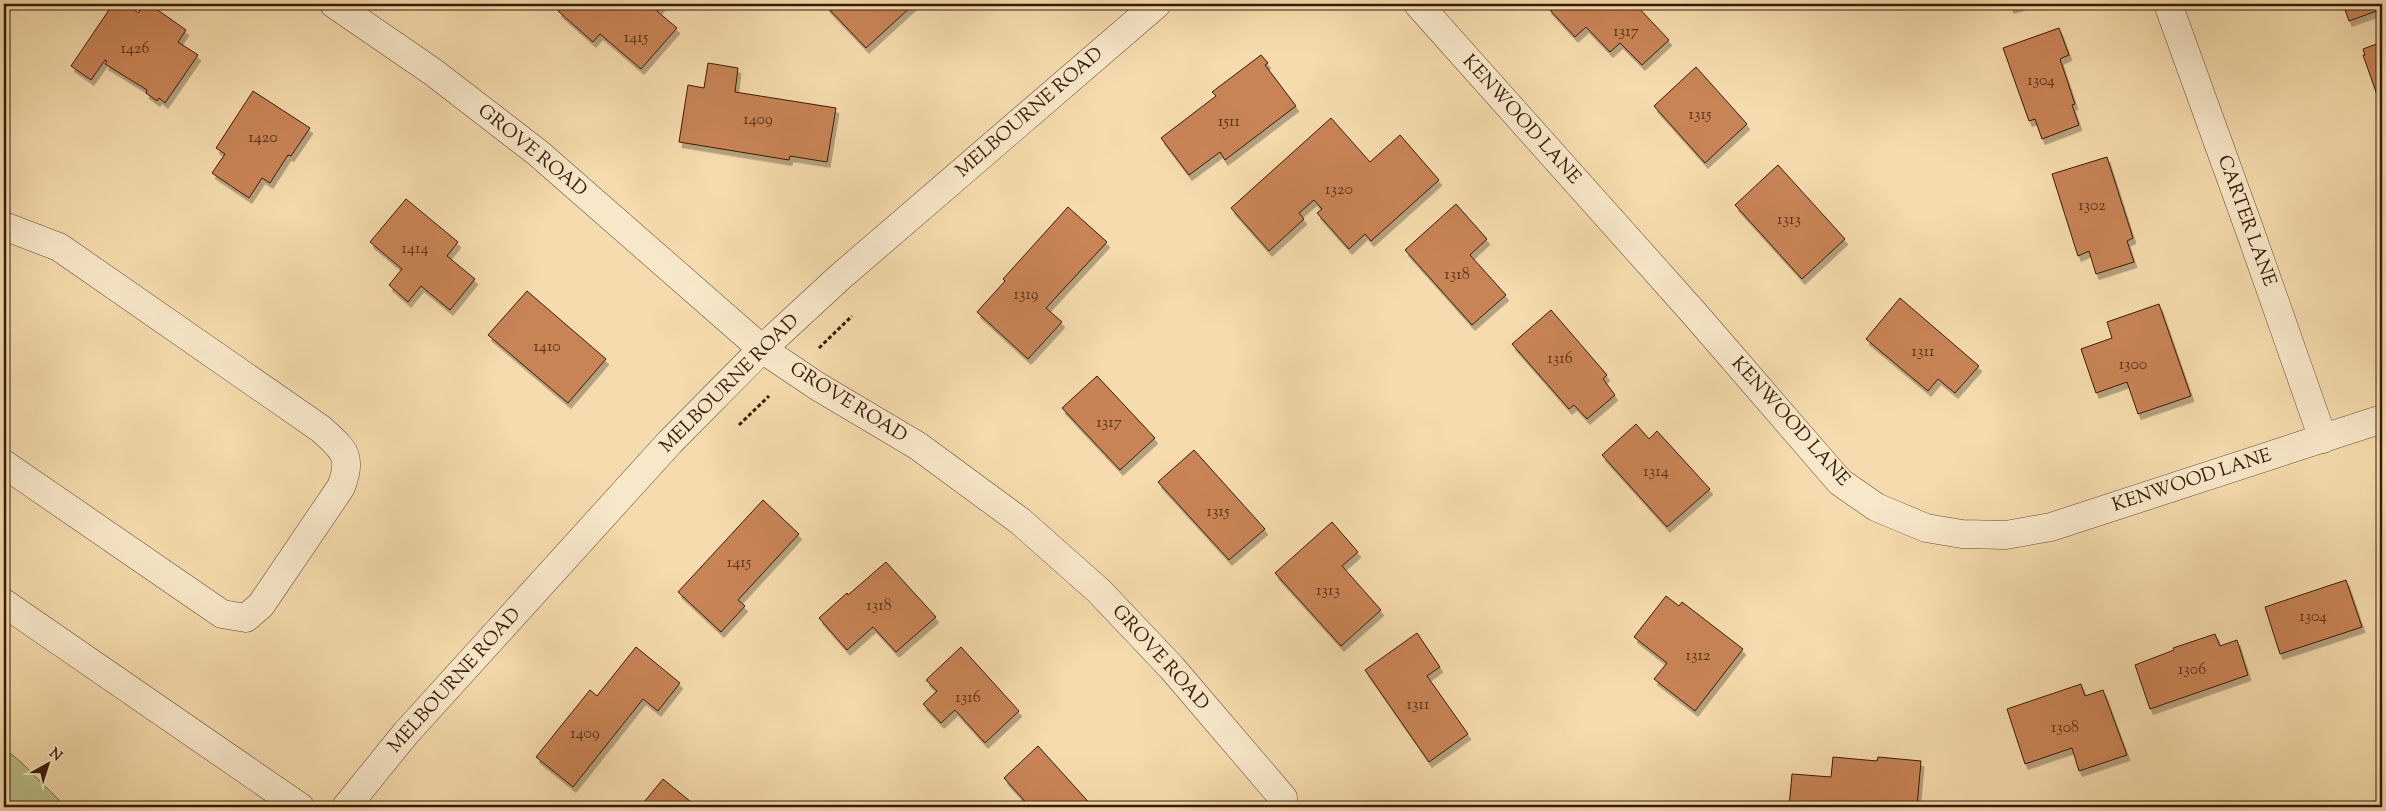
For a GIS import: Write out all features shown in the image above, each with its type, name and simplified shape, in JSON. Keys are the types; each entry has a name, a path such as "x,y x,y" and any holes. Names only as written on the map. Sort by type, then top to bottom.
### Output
{"street":[{"name":"GROVE ROAD","path":"334,4 433,72 538,154 762,348 817,386 918,446 1020,521 1106,598 1172,668 1283,798"},
{"name":"MELBOURNE ROAD","path":"346,807 406,733 439,696 670,442 762,348 840,277 1157,4"},
{"name":"KENWOOD LANE","path":"1418,4 1693,312 1840,482 1876,507 1926,528 1962,534 2006,535 2051,527 2382,418"},
{"name":"CARTER LANE","path":"2168,4 2254,240 2323,439"},
{"path":"4,226 60,247 321,430 344,450 348,470 342,487 261,605 246,618 222,614 4,464"},
{"path":"4,603 300,807"}],"green space":[{"path":"4,748 22,763 66,807 4,807"}],"building":[{"path":"113,4 128,4 138,13 144,4 149,4 186,30 178,42 198,55 165,103 159,98 157,101 146,93 147,90 105,64 107,61 105,60 91,80 71,66"},
{"path":"565,4 663,4 657,11 677,28 641,69 600,34 593,42 558,11"},
{"path":"829,4 914,4 866,48 826,6"},
{"path":"1553,4 1635,4 1669,40 1642,65 1620,43 1610,52 1586,27 1575,37 1548,8"},
{"path":"2009,4 2024,4 2011,8"},
{"path":"2343,4 2382,4 2382,9 2349,21"},
{"path":"2059,28 2069,55 2060,59 2075,104 2072,105 2079,125 2042,139 2035,119 2029,121 2003,48"},
{"path":"2382,42 2382,109 2363,55 2365,55 2363,49"},
{"path":"1261,55 1268,63 1265,65 1296,106 1225,160 1220,152 1189,175 1161,138 1216,96 1212,92"},
{"path":"708,63 738,68 735,92 836,108 827,162 790,156 789,160 679,142 688,85 704,88"},
{"path":"1696,67 1747,124 1705,163 1654,106"},
{"path":"253,91 310,128 291,156 288,155 270,183 262,178 249,198 212,173 225,154 216,148"},
{"path":"1331,118 1370,162 1400,135 1439,180 1371,241 1365,234 1349,249 1317,213 1322,209 1314,200 1299,213 1304,219 1269,251 1231,208"},
{"path":"2107,157 2133,238 2127,241 2134,262 2096,274 2089,251 2078,256 2052,174"},
{"path":"1778,165 1845,239 1802,279 1735,205"},
{"path":"406,199 458,242 447,256 475,279 450,310 421,286 408,302 389,285 402,269 370,242"},
{"path":"1456,204 1487,239 1470,255 1506,295 1472,325 1405,250"},
{"path":"1068,207 1107,242 1046,308 1062,322 1028,359 977,312 1005,281 1003,279"},
{"path":"527,291 606,359 568,403 488,335"},
{"path":"1900,298 1979,366 1955,393 1938,379 1928,391 1866,339"},
{"path":"2159,304 2191,396 2138,414 2127,382 2096,393 2081,349 2112,338 2107,322"},
{"path":"1551,310 1607,375 1603,379 1615,395 1587,419 1574,405 1569,409 1512,344"},
{"path":"1097,376 1155,438 1120,470 1062,408"},
{"path":"1636,424 1649,439 1657,431 1710,489 1667,527 1602,455"},
{"path":"1194,450 1265,529 1229,560 1158,482"},
{"path":"763,500 799,534 738,600 745,606 721,632 678,592"},
{"path":"1332,522 1358,552 1342,566 1381,610 1341,646 1275,573"},
{"path":"886,562 936,617 896,652 873,627 847,650 819,618"},
{"path":"2346,580 2362,627 2280,654 2265,607"},
{"path":"1666,596 1679,606 1682,602 1743,649 1695,711 1654,679 1667,663 1634,637"},
{"path":"1417,633 1440,667 1427,676 1468,734 1429,762 1365,670"},
{"path":"2215,634 2220,646 2237,640 2248,675 2150,709 2135,665 2174,650 2173,648"},
{"path":"636,647 680,683 658,711 643,699 573,787 536,757 590,690 597,696"},
{"path":"961,647 1019,711 985,743 955,710 941,723 923,704 937,691 926,680"},
{"path":"2081,684 2085,696 2103,690 2127,755 2079,771 2072,748 2025,764 2007,709"},
{"path":"1038,746 1093,807 1030,807 1004,778"},
{"path":"1833,757 1877,761 1878,757 1921,761 1917,807 1789,807 1792,774 1831,777"},
{"path":"663,779 697,807 640,807"}]}
